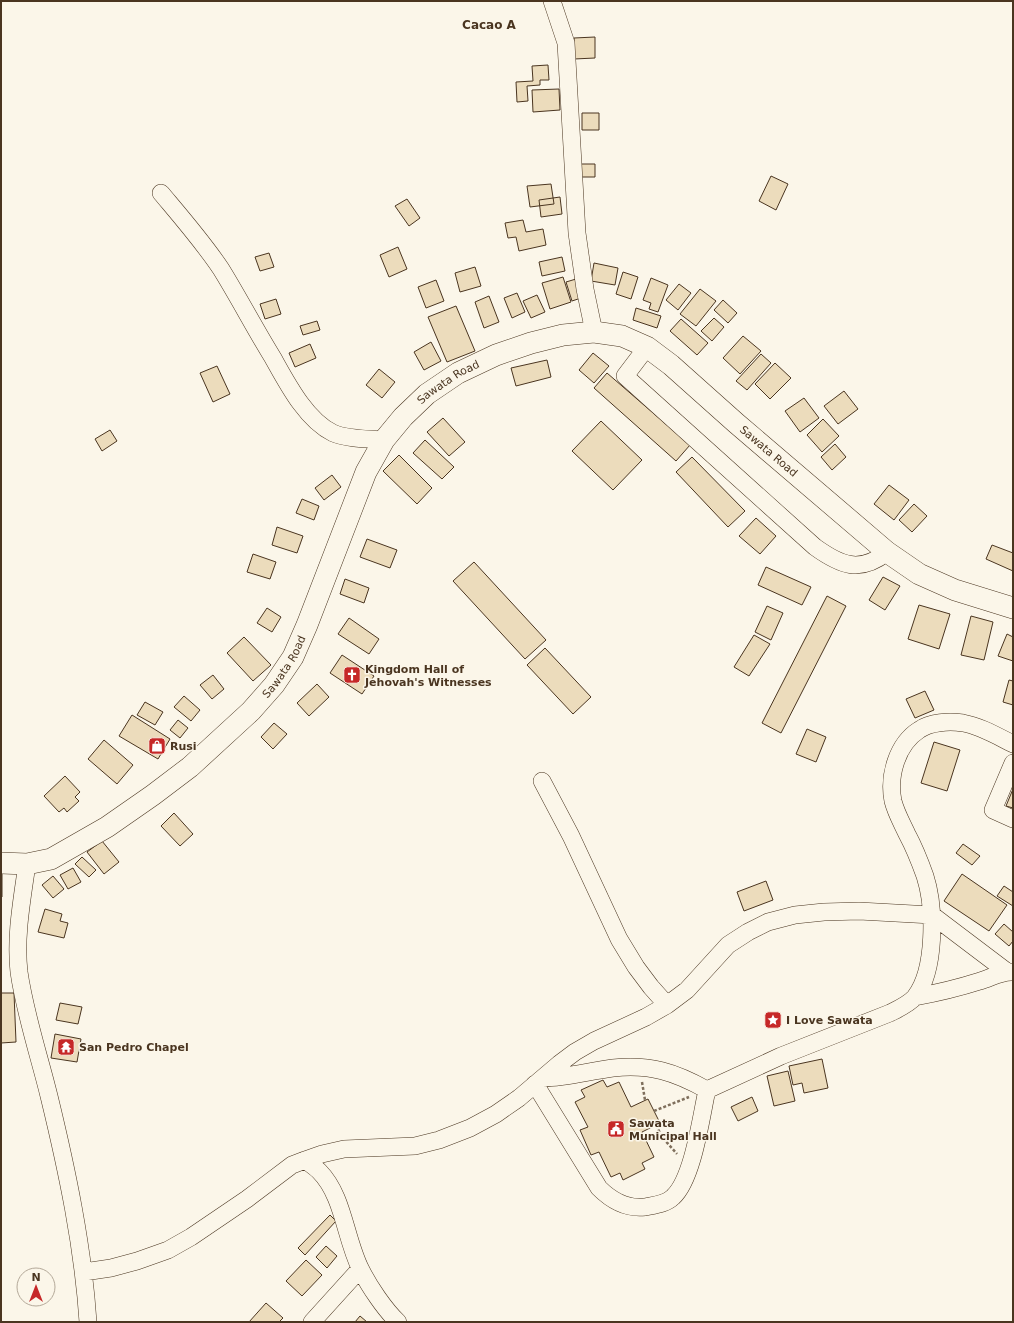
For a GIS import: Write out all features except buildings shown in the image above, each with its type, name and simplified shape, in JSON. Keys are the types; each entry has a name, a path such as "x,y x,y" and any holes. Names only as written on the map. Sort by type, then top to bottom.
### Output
{"main road":[{"name":"Sawata Road","path":"1,863 27,864 51,859 107,827 153,795 196,762 251,711 274,685 293,657 307,625 366,472 384,440 403,417 427,394 458,373 496,355 531,343 563,335 594,332 622,336 647,347 671,365 736,423 887,552 919,574 955,590 1013,608"}],"street":[{"path":"552,1 566,43 569,71 570,121 577,233 585,289 594,332"},
{"path":"161,193 200,238 221,270 284,378 299,401 317,422 334,433 357,438 384,440"},
{"path":"647,347 625,376 814,547 832,559 850,564 864,565 878,559 887,552"},
{"path":"915,997 928,968 931,951 932,915 930,896 925,876 917,855 897,815 893,799 892,781 895,765 901,750 910,737 920,729 932,724 949,722 964,723 978,727 1013,744"},
{"path":"1013,763 993,810 1013,819"},
{"path":"542,781 571,836 619,939 636,967 667,1005"},
{"path":"27,864 18,925 20,972 32,1036 45,1079 58,1134 80,1241 88,1322"},
{"path":"84,1272 111,1268 168,1250 191,1237 292,1165 305,1160 344,1149 415,1146 439,1140 470,1128 496,1114 519,1098 574,1052 646,1017 667,1005 687,990 728,945 748,932 768,922 795,915 824,912 859,911 932,915 1009,971"},
{"path":"707,1090 774,1059 890,1013 915,997 982,981 1009,971"},
{"path":"539,1081 612,1068 644,1067 668,1072 687,1079 707,1090"},
{"path":"539,1081 599,1188 609,1198 624,1205 642,1207 659,1205 673,1197 683,1185 691,1164 707,1090"},
{"path":"305,1160 320,1172 331,1187 341,1210 360,1269 375,1293 398,1322"},
{"path":"312,1322 360,1269"}],"path":[{"path":"654,1111 707,1090"},
{"path":"656,1125 662,1137 671,1148 691,1164"}],"place":[{"name":"Kingdom Hall of Jehovah's Witnesses","path":"352,675"},
{"name":"Rusi","path":"157,746"},
{"name":"I Love Sawata","path":"773,1020"},
{"name":"San Pedro Chapel","path":"66,1047"},
{"name":"Sawata Municipal Hall","path":"616,1129"}],"district":[{"name":"Cacao A","path":"489,25"}]}
